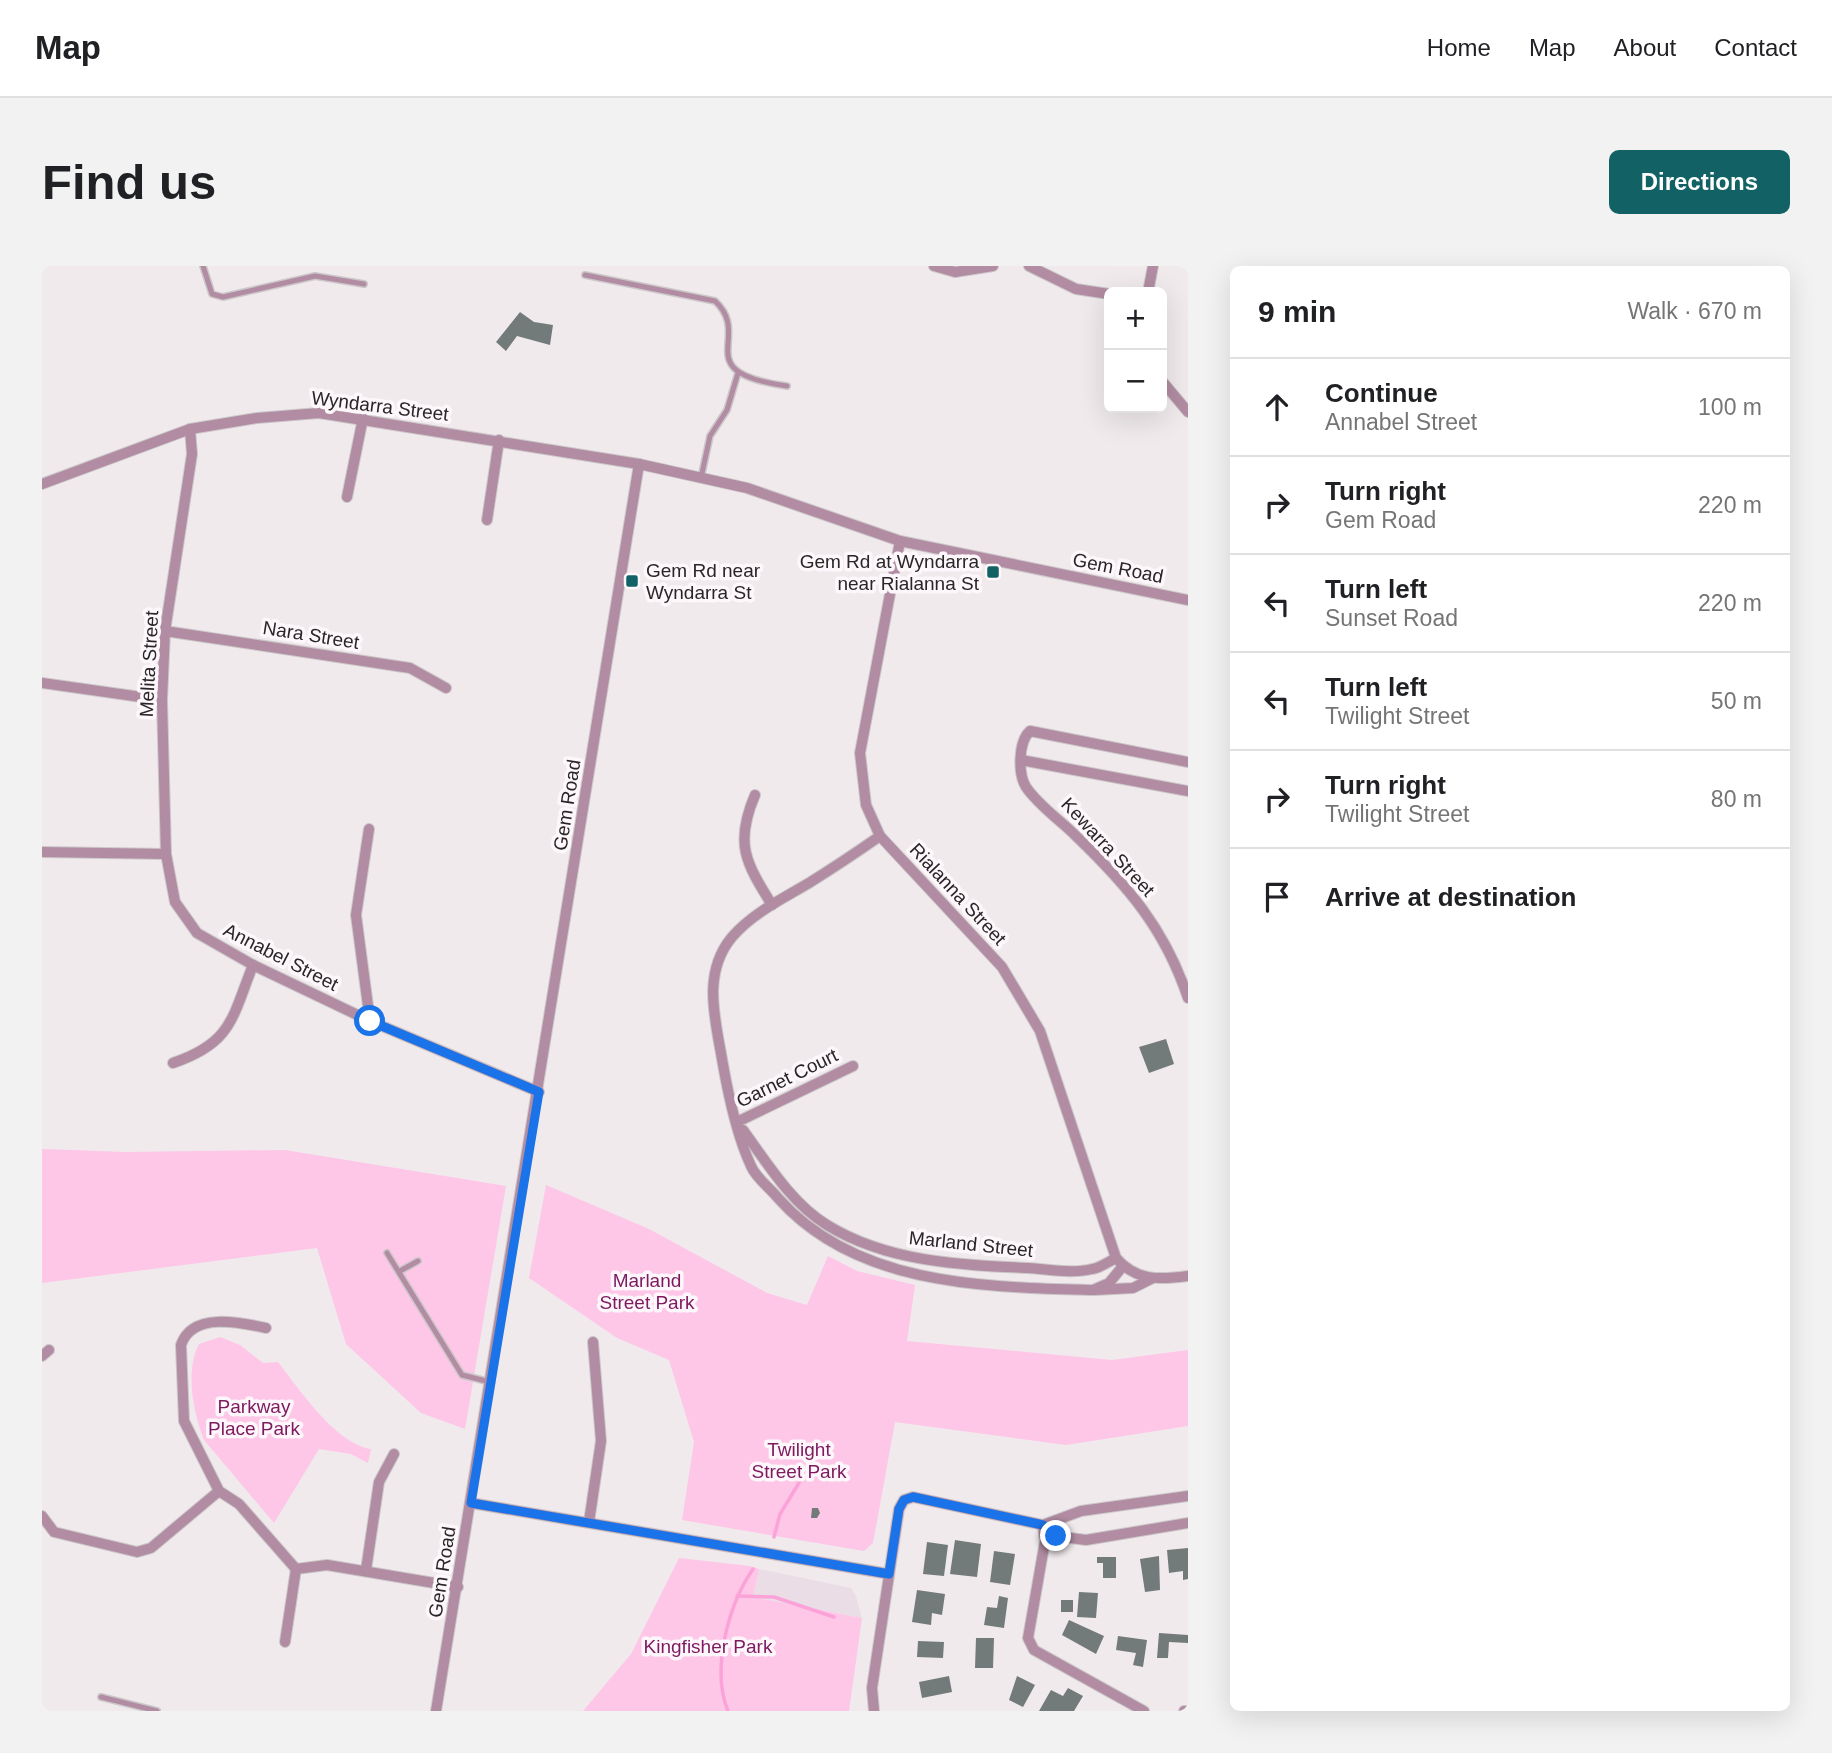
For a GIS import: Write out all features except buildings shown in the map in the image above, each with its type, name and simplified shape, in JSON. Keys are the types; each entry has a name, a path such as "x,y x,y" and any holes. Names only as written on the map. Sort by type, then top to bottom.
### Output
{"street":[{"path":"934,266 955,272 993,266"},
{"path":"1029,266 1076,289 1104,293"},
{"path":"1150,287 1153,266"},
{"path":"1167,387 1188,412"},
{"name":"Wyndarra Street","path":"42,484 190,429 257,418 319,413 639,464"},
{"path":"347,498 363,418"},
{"name":"Melita Street","path":"175,902 166,854 162,700 165,631 192,454 190,429"},
{"path":"487,520 499,440"},
{"name":"Gem Road","path":"436,1711 539,1092 639,464 747,488 900,541 1188,600"},
{"name":"Rialanna Street","path":"900,541 860,753 866,804 880,836 1002,967 1040,1031 1119,1262"},
{"name":"Nara Street","path":"165,631 410,668 446,688"},
{"path":"42,683 162,700"},
{"path":"1188,762 1030,731 1022,744 1021,760 1188,791"},
{"name":"Kewarra Street","path":"1021,760 1025,786 1119,878 1157,926 1179,971 1188,998"},
{"path":"755,795 743,831 743,848 747,865 772,905"},
{"path":"369,829 356,915 370,1021"},
{"name":"Marland Street","path":"880,836 756,915 731,939 716,965 711,996 727,1089 751,1168 791,1213 822,1238 862,1258 905,1272 966,1283 1093,1290 1133,1288 1152,1279 1188,1276"},
{"path":"42,852 166,854"},
{"name":"Annabel Street","path":"175,902 197,933 253,965 370,1021 539,1092"},
{"path":"173,1063 215,1044 227,1031 253,965"},
{"name":"Garnet Court","path":"737,1122 853,1066"},
{"name":"Marland Street","path":"737,1122 797,1199 826,1224 865,1244 909,1257 984,1266 1094,1269 1119,1262 1152,1279"},
{"path":"1093,1290 1108,1283 1119,1262"},
{"path":"266,1328 236,1321 199,1325 184,1335 181,1345 184,1421 219,1491 239,1504 296,1569 285,1642"},
{"path":"589,1522 601,1441 593,1342"},
{"path":"366,1570 379,1482 394,1454"},
{"path":"42,1516 54,1532 137,1552 151,1548 219,1491"},
{"path":"1043,1525 1081,1511 1188,1496"},
{"path":"873,1711 872,1688 899,1509 904,1500 913,1497 1043,1525 1056,1536 1086,1540 1188,1523"},
{"path":"471,1503 889,1574"},
{"path":"1043,1525 1045,1541 1028,1638 1034,1650 1144,1711"},
{"path":"296,1569 327,1565 458,1587"}],"lane":[{"path":"203,266 212,294 223,297 315,276 364,284"},
{"path":"585,275 715,302 722,308 727,321 726,358 738,373 787,386"},
{"path":"701,478 710,436 727,410 738,373"},
{"path":"387,1253 462,1376 490,1382"},
{"path":"400,1272 418,1261"},
{"path":"101,1697 156,1711"}],"shaded area":[{"path":"759,1569 851,1588 862,1618 753,1597"}],"green space":[{"path":"42,1149 126,1152 285,1150 506,1186 465,1429 421,1413 346,1344 317,1248 42,1283"},
{"path":"546,1185 649,1229 767,1293 807,1305 828,1256 857,1271 915,1285 907,1341 1112,1360 1188,1350 1188,1426 1066,1445 895,1422 873,1543 864,1551 682,1520 694,1442 669,1360 617,1338 529,1278"},
{"name":"Parkway Place Park","path":"220,1337 240,1345 263,1363 278,1362 319,1414 345,1437 371,1449 368,1463 351,1454 319,1449 274,1523 204,1440 200,1429 192,1392 192,1366 199,1344"},
{"name":"Kingfisher Park","path":"679,1558 750,1566 759,1569 753,1597 862,1618 849,1711 583,1711 631,1654"}],"waterway":[{"path":"774,1537 780,1514 802,1478"},
{"path":"728,1711 721,1677 725,1638 736,1601 753,1569"},
{"path":"737,1596 774,1597 834,1617"}],"place":[{"name":"Gem Rd at Wyndarra near Rialanna St","path":"993,572"},
{"name":"Gem Rd near Wyndarra St","path":"632,581"}],"route":[{"path":"370,1021 539,1092 471,1503 889,1574 899,1509 904,1500 913,1497 1043,1525 1056,1536"}],"park label":[{"name":"Marland Street Park","path":"647,1291"},
{"name":"Twilight Street Park","path":"799,1460"}]}
